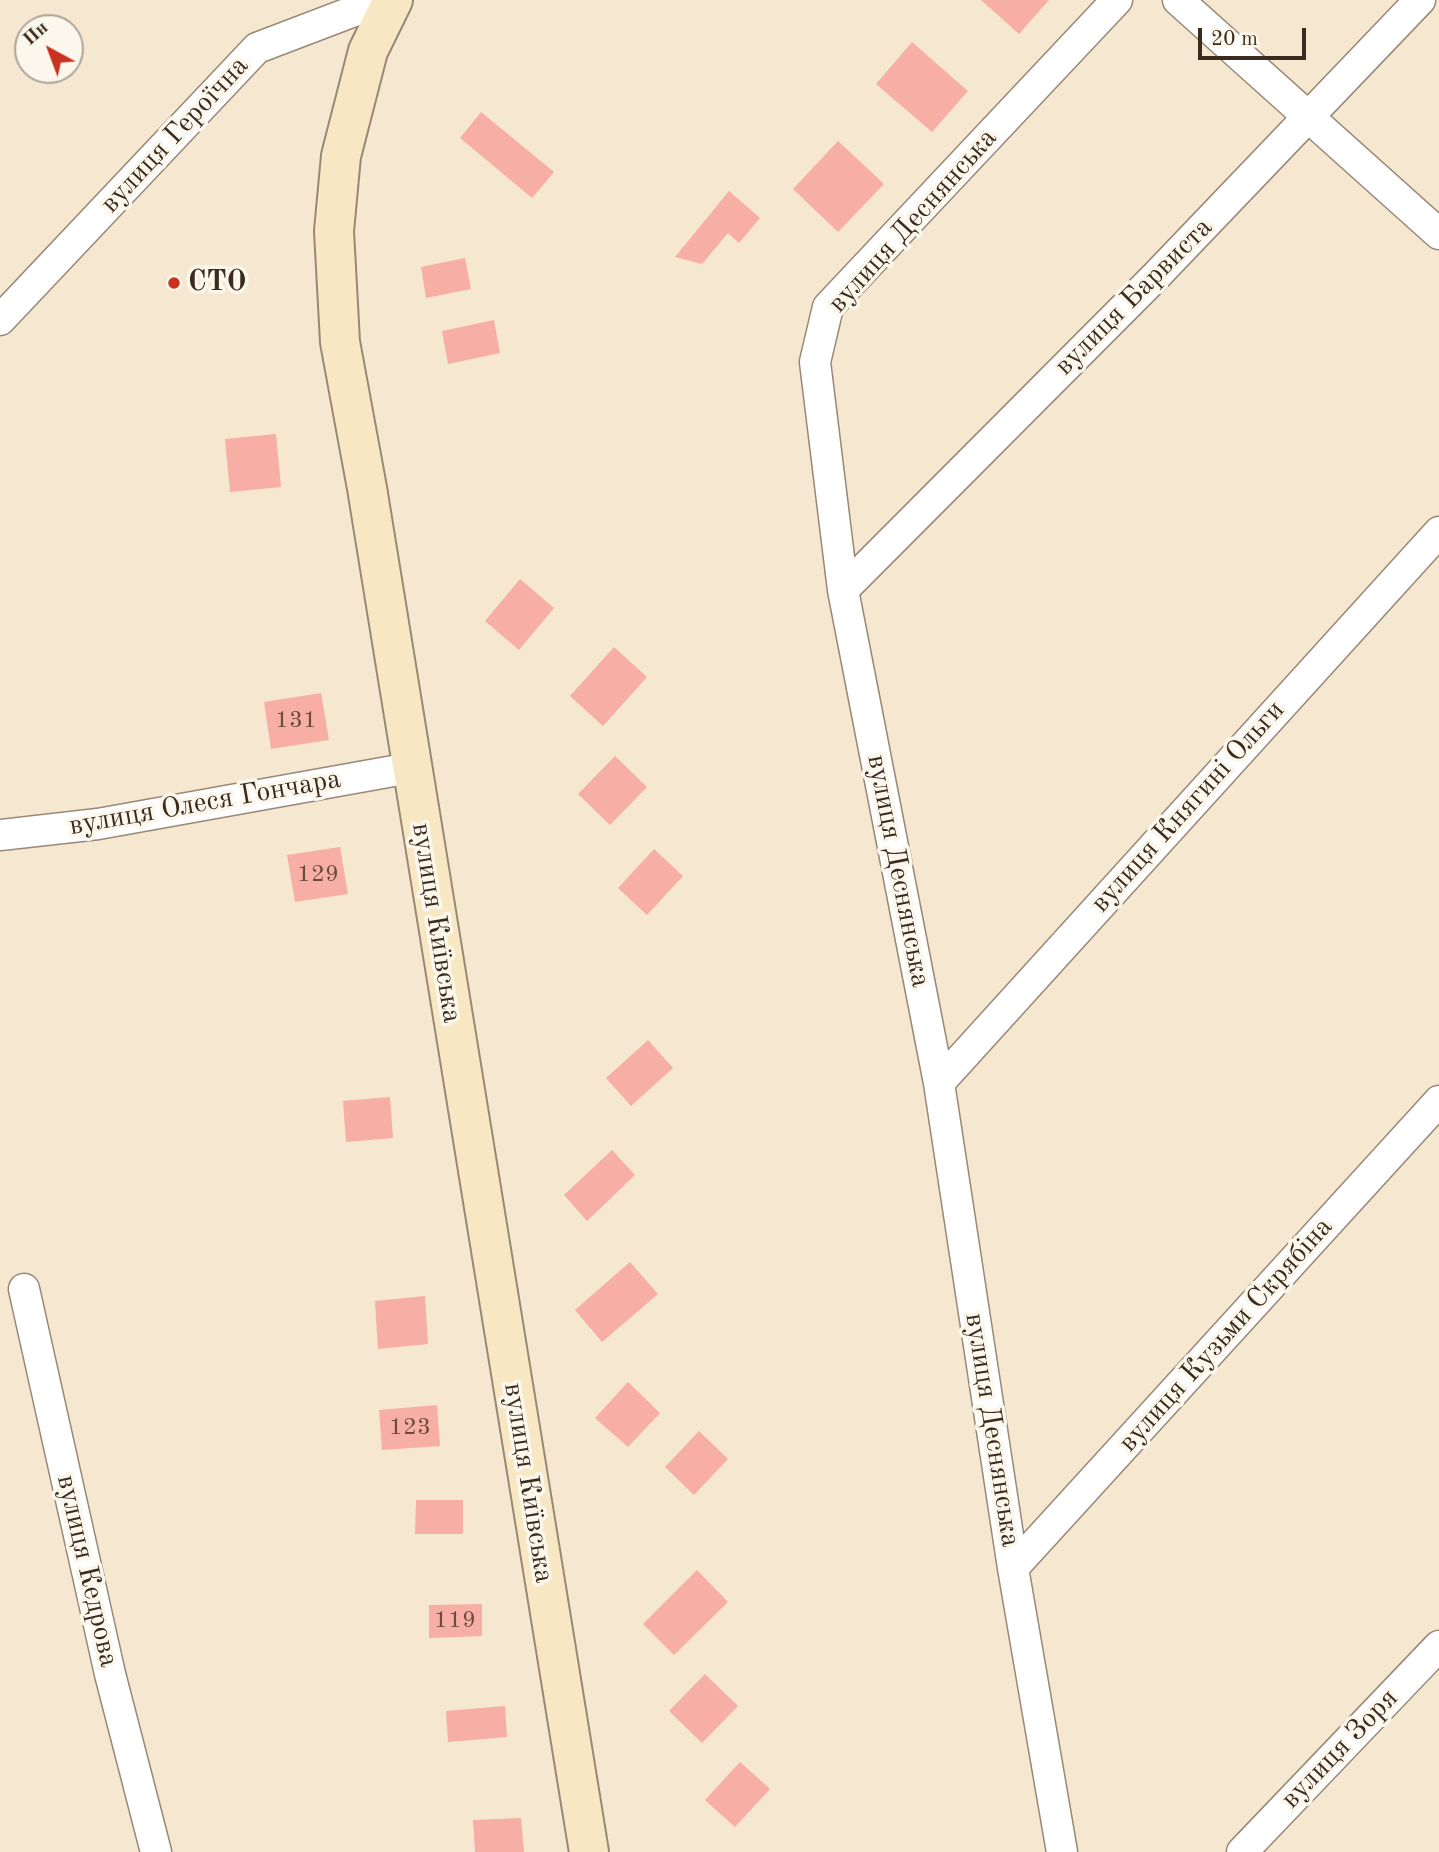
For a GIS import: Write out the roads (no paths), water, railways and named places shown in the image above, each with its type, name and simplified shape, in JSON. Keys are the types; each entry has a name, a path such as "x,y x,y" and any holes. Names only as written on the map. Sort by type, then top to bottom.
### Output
{"main road":[{"name":"вулиця Київська","path":"393,0 368,51 341,156 334,231 340,342 367,488 410,768 589,1852"}],"street":[{"name":"вулиця Героїчна","path":"0,320 257,48 383,0"},
{"name":"вулиця Деснянська","path":"1062,1852 1013,1568 939,1083 843,590 815,362 828,307 1117,0"},
{"path":"1178,0 1439,234"},
{"name":"вулиця Барвиста","path":"843,590 1308,118 1420,0"},
{"name":"вулиця Княгині Ольги","path":"939,1083 1439,532"},
{"name":"вулиця Олеся Гончара","path":"0,835 98,824 410,768"},
{"name":"вулиця Кузьми Скрябіна","path":"1013,1568 1439,1101"},
{"name":"вулиця Кедрова","path":"24,1289 110,1674 156,1852"},
{"name":"вулиця Зоря","path":"1242,1852 1439,1646"}],"place":[{"name":"СТО","path":"174,283"}]}
